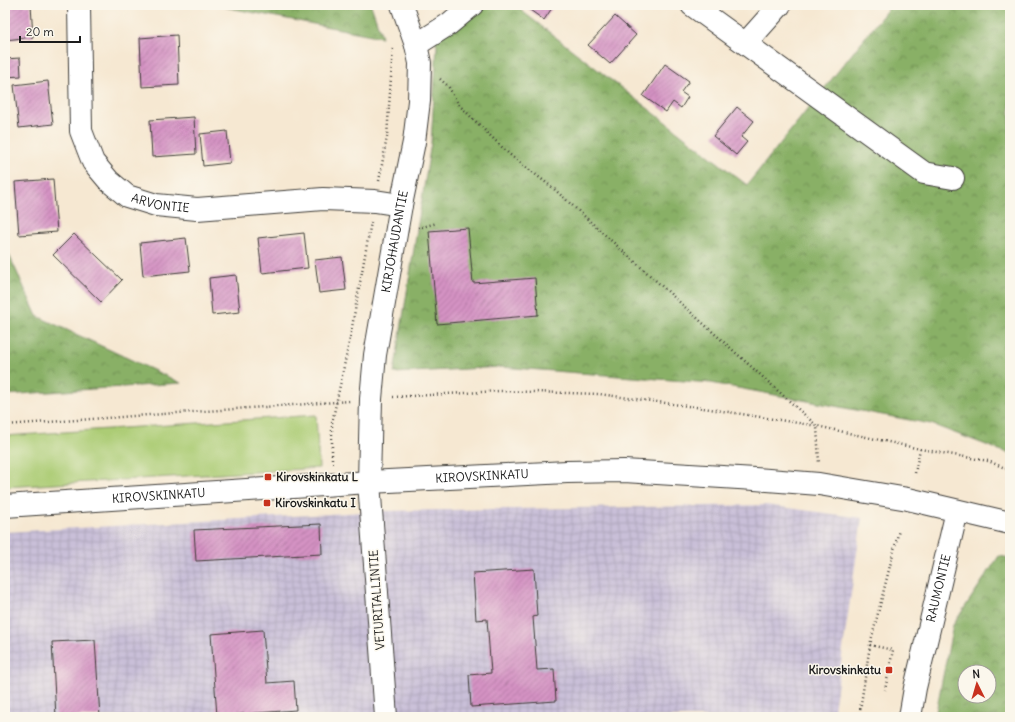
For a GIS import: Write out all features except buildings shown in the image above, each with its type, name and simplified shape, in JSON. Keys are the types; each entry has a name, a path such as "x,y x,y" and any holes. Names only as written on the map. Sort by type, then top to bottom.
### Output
{"street":[{"name":"ARVONTIE","path":"79,5 81,131 94,162 109,181 127,196 156,205 197,209 323,200 375,201 401,205"},
{"name":"KIRJOHAUDANTIE","path":"369,482 371,399 375,355 401,205 414,142 419,101 418,53 402,5"},
{"path":"418,53 448,24 472,5"},
{"path":"692,5 924,173 953,178"},
{"path":"746,43 780,5"},
{"name":"KIROVSKINKATU","path":"5,506 369,482 567,472 624,471 820,484 908,499 957,512"},
{"name":"VETURITALLINTIE","path":"369,482 386,717"},
{"path":"957,512 1010,524"},
{"name":"RAUMONTIE","path":"910,717 914,688 957,512"}],"path":[{"path":"332,485 332,423 387,137 394,50 393,43"},
{"path":"418,53 448,86 459,105 509,154 553,188 817,426 820,484"},
{"path":"5,425 500,391 599,394 710,409 817,426 920,449 988,461 1010,470"},
{"path":"915,473 920,449"},
{"path":"859,717 870,645 899,530"},
{"path":"870,645 894,650 885,690"}],"shaded area":[{"path":"766,505 862,518 833,717 5,717 5,532 384,511"}],"green space":[{"path":"224,5 371,5 382,37 224,7"},
{"path":"484,5 514,5 747,185 891,5 1010,5 1010,454 931,424 711,383 501,367 394,373 431,143 437,45 433,35 455,29"},
{"path":"5,246 37,316 181,383 5,395"},
{"path":"316,415 319,468 5,487 5,436"},
{"path":"999,556 1010,558 1010,717 935,717 953,625"}],"place":[{"name":"Kirovskinkatu L","path":"268,477"},
{"name":"Kirovskinkatu I","path":"267,503"},
{"name":"Kirovskinkatu","path":"889,670"}]}
